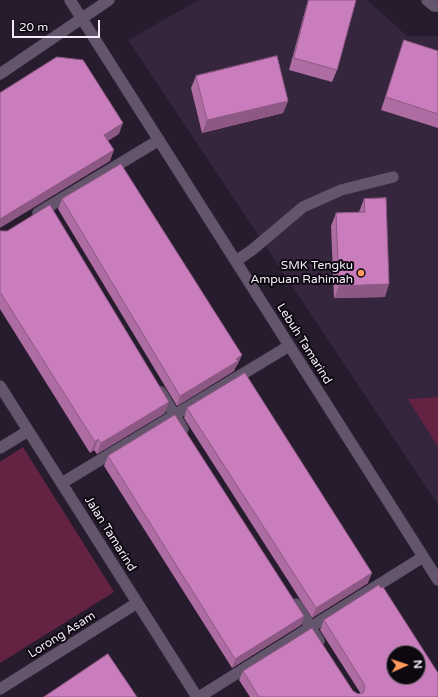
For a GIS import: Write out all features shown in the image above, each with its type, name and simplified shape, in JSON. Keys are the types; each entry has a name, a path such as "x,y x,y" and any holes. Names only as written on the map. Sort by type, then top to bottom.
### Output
{"street":[{"name":"Lebuh Tamarind","path":"70,0 438,580"},
{"path":"0,74 109,0"},
{"path":"427,0 434,6 438,6"},
{"path":"30,218 51,210 159,140"},
{"path":"236,261 252,250 303,208 341,190 393,177"},
{"path":"62,483 289,346"},
{"path":"154,381 187,435"},
{"name":"Jalan Tamarind","path":"0,386 198,697"},
{"path":"0,448 28,431"},
{"path":"198,697 423,557"},
{"path":"290,594 327,653"},
{"name":"Lorong Asam","path":"0,690 137,603"}],"shaded area":[{"name":"SMK Tengku Ampuan Rahimah","path":"199,0 367,0 407,36 438,36 438,505 128,40"},
{"path":"438,397 438,447 408,399"},
{"path":"23,447 114,592 0,663 0,462"}],"building":[{"path":"309,0 356,0 337,70 294,58"},
{"path":"404,40 438,51 438,114 386,97"},
{"path":"277,56 288,101 207,120 196,76"},
{"path":"57,57 83,60 123,123 104,135 114,150 0,219 0,93"},
{"path":"121,164 242,355 236,359 238,361 180,396 62,199"},
{"path":"386,198 389,284 339,286 336,213 365,212 364,199"},
{"path":"50,205 169,402 101,443 98,439 95,442 0,292 0,231 7,231"},
{"path":"245,373 372,573 316,608 187,408"},
{"path":"175,415 304,616 235,659 108,456"},
{"path":"379,585 381,588 383,587 420,645 386,645 386,685 426,685 426,654 438,673 438,697 259,697 243,671 312,628 353,691 358,694 363,693 365,688 364,684 324,620"},
{"path":"108,654 137,697 44,697"}],"place":[{"name":"SMK Tengku Ampuan Rahimah","path":"361,273"}]}
